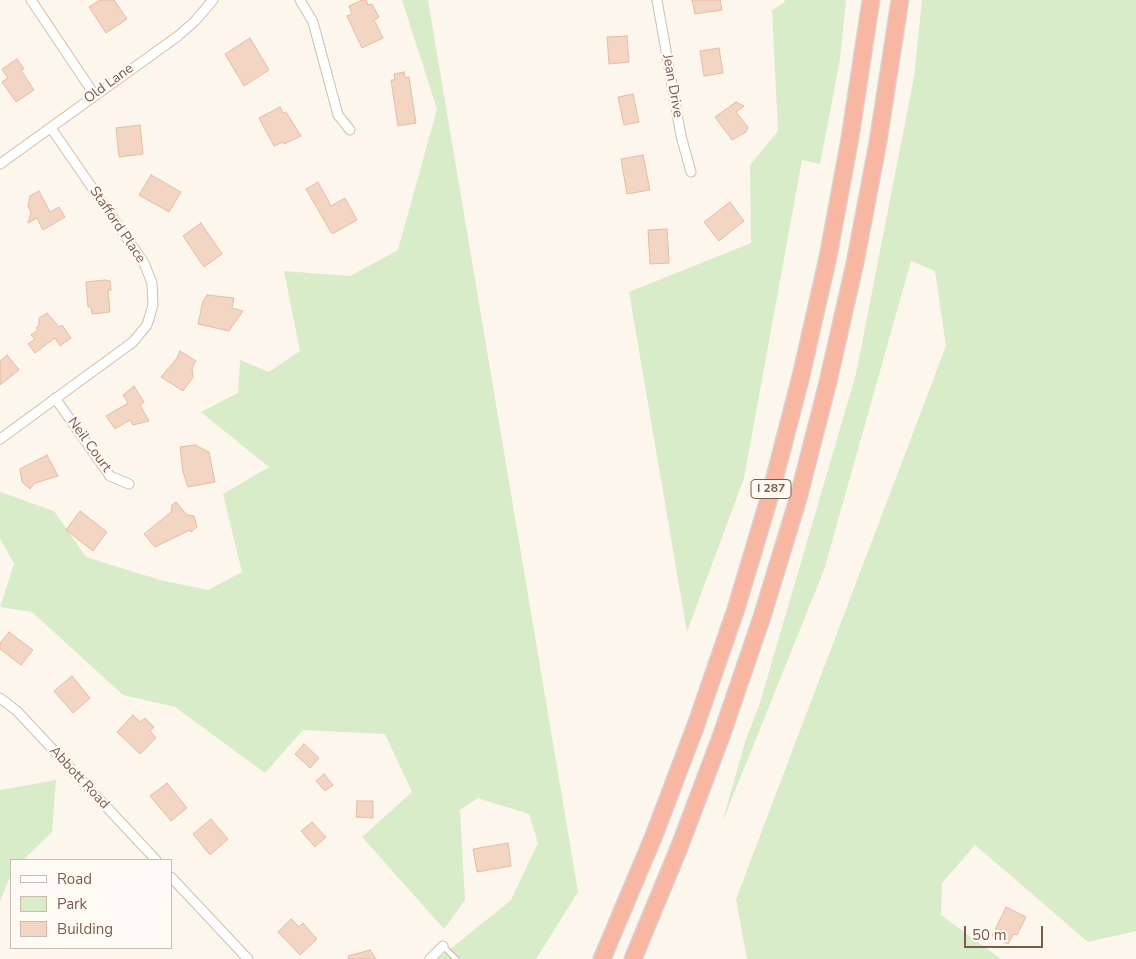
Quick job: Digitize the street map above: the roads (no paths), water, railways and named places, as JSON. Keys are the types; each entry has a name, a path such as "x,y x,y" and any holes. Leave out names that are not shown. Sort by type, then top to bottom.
{"highway":[{"name":"I 287","path":"602,959 653,838 693,733 736,609 771,492 801,376 828,257 850,138 871,0"},
{"name":"I 287","path":"633,959 679,848 722,734 762,617 798,499 830,374 858,246 881,125 900,0"}],"street":[{"path":"31,0 94,94"},
{"name":"Old Lane","path":"0,164 51,128 94,94 178,36 195,21 212,0"},
{"path":"300,0 313,22 338,115 350,130"},
{"name":"Jean Drive","path":"657,0 681,136 690,172"},
{"name":"Stafford Place","path":"0,438 138,337 150,319 154,298 152,283 144,263 51,128"},
{"name":"Neil Court","path":"55,398 110,476 129,484"},
{"name":"Abbott Road","path":"0,698 17,711 155,859"},
{"path":"172,877 248,959"},
{"path":"430,959 443,946"}],"lane":[{"path":"443,946 456,959"}]}
